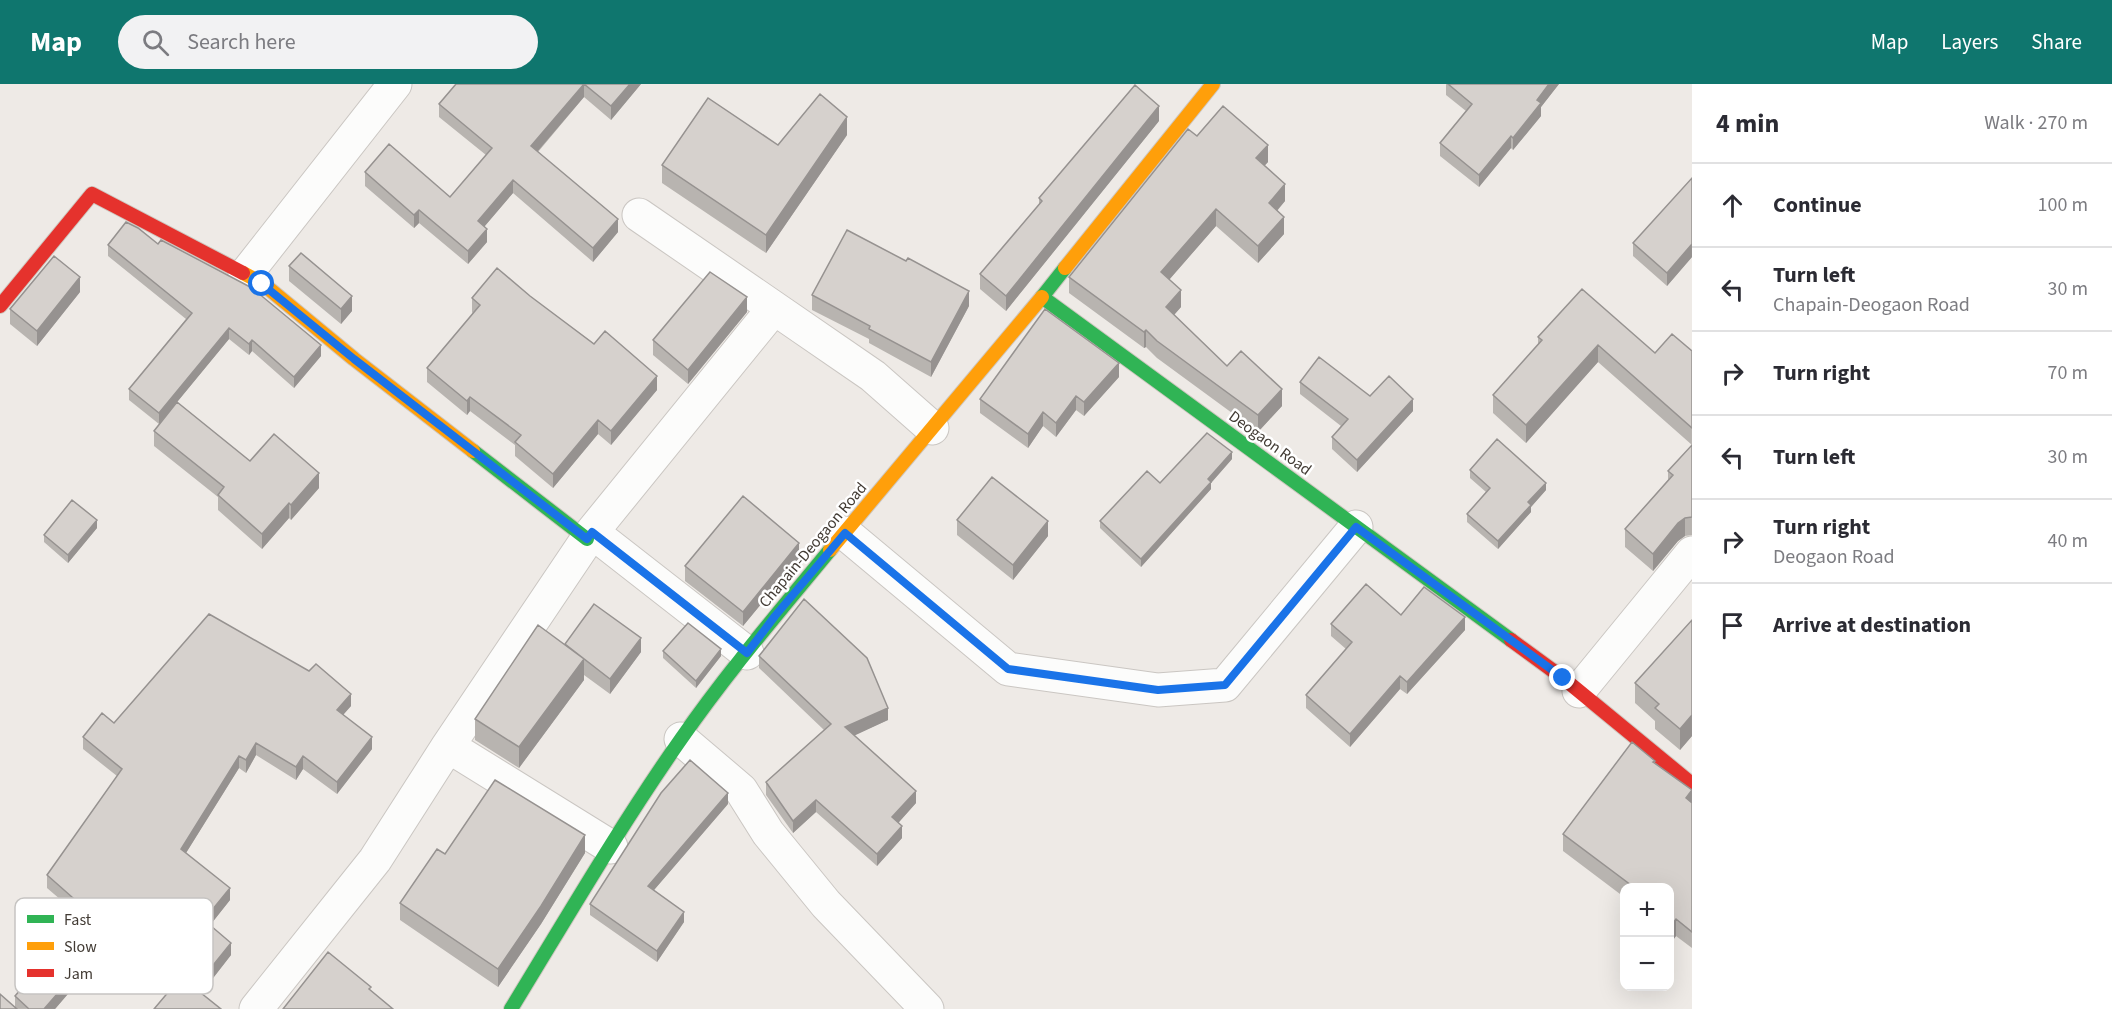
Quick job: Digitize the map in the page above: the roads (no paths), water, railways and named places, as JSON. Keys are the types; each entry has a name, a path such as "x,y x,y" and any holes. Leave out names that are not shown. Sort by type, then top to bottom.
{"street":[{"path":"245,275 395,84"},
{"path":"1042,297 1213,84"},
{"path":"0,306 92,194 262,284 354,359 747,653"},
{"path":"639,215 873,376 932,429"},
{"name":"Chapain-Deogaon Road","path":"511,1009 681,739 775,616 1042,297"},
{"name":"Deogaon Road","path":"1042,297 1579,691 1692,784"},
{"path":"256,1009 375,860 448,746 590,536 774,308"},
{"path":"845,533 1008,669 1158,690 1225,685 1356,527"},
{"path":"1579,691 1692,554"},
{"path":"681,739 741,790 768,833 826,904 927,1009"},
{"path":"448,746 611,847"}]}
